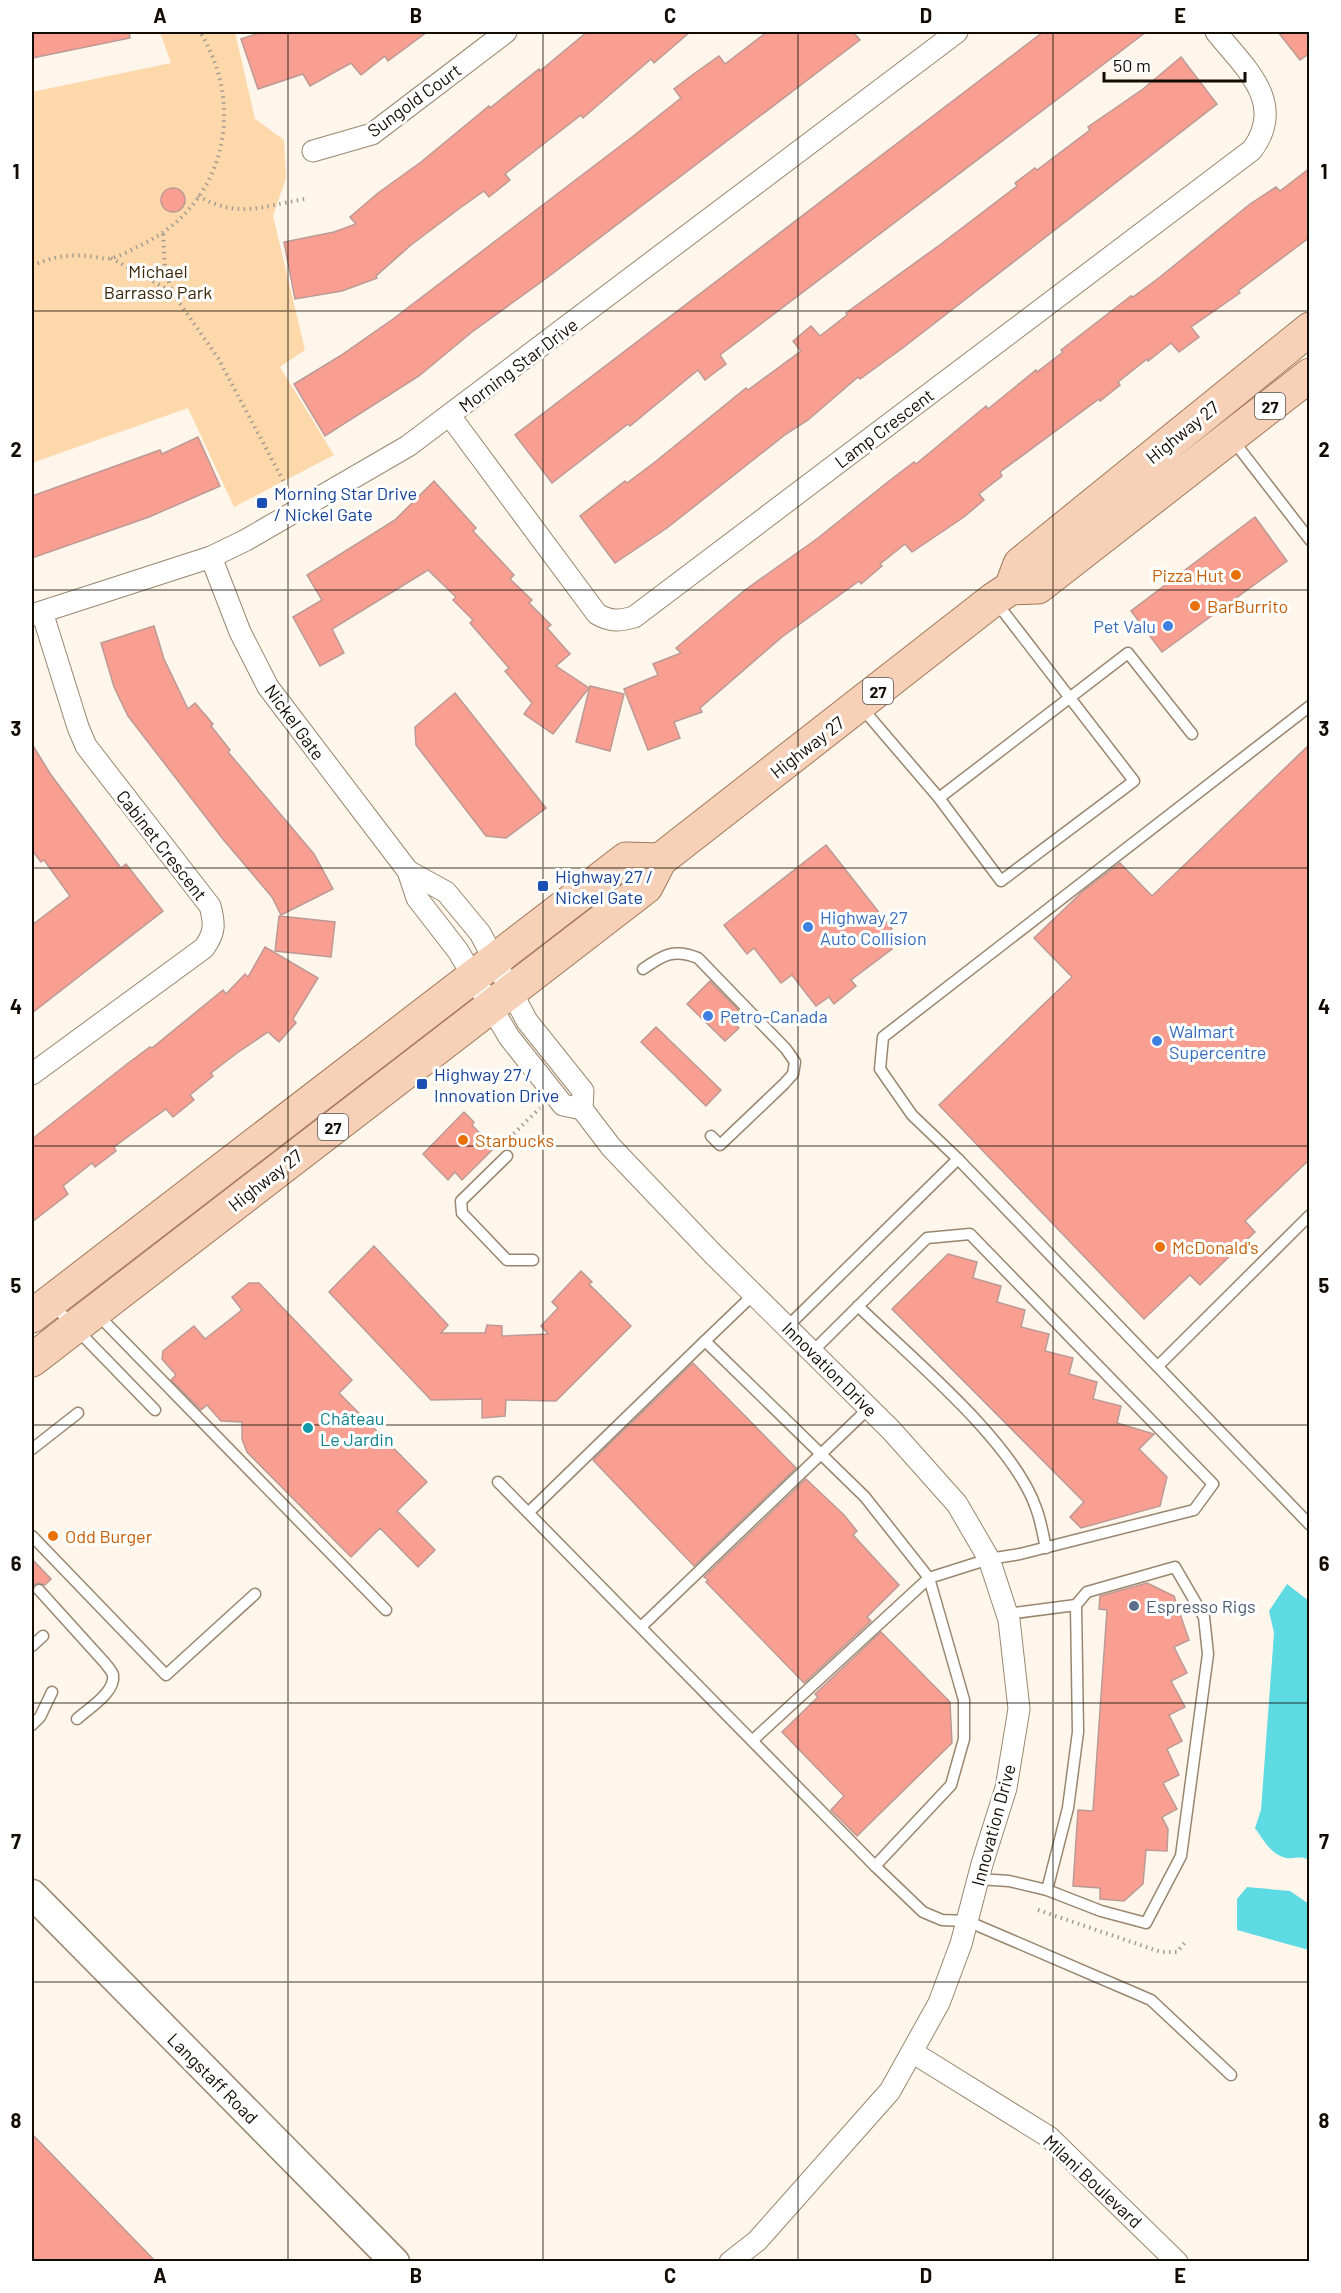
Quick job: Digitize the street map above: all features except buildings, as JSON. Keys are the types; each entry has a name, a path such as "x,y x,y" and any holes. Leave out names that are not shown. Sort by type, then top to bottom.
{"main road":[{"name":"Highway 27","path":"70,1305 501,999 646,887 660,861 1003,594 1020,564 1310,329"},
{"name":"Highway 27","path":"1003,594 1038,587 1310,375"},
{"name":"Highway 27","path":"32,1360 70,1305 484,968 626,859 660,861"},
{"name":"Langstaff Road","path":"32,1894 395,2262"}],"street":[{"name":"Sungold Court","path":"313,151 372,135 506,32"},
{"name":"Morning Star Drive","path":"37,614 211,557 368,471 450,416 957,32"},
{"name":"Lamp Crescent","path":"450,416 597,614 608,620 620,621 634,616 1252,150 1262,137 1266,106 1254,80 1216,32"},
{"name":"Nickel Gate","path":"211,557 240,632 268,687 408,870 417,898 458,951 484,968"},
{"name":"Cabinet Crescent","path":"32,1074 204,948 213,936 215,924 210,906 86,746 37,614"},
{"name":"Nickel Gate","path":"408,870 446,892 480,933 484,968"},
{"name":"Innovation Drive","path":"484,968 501,999 509,1037 563,1106 582,1109 611,1146 754,1294 869,1408 957,1503 989,1559 1007,1614 1019,1709 1006,1788 978,1879 962,1944 939,2003 890,2091 757,2241 729,2262"},
{"name":"Milani Boulevard","path":"912,2052 1049,2137 1177,2262"}],"lane":[{"path":"1230,436 1310,540"},
{"path":"860,705 939,798 1001,881 1134,781 1071,698 1003,594"},
{"path":"939,798 1128,653 1192,734"},
{"path":"1310,706 883,1037 880,1069 912,1115 958,1159 1310,1525"},
{"path":"643,969 663,955 684,952 698,958 786,1049 795,1062 793,1074 727,1138 720,1144 711,1136"},
{"path":"507,1156 468,1191 461,1201 462,1213 507,1260 533,1260"},
{"path":"787,1327 958,1159"},
{"path":"1158,1366 1310,1215"},
{"path":"753,1740 929,1578 989,1559 1046,1548 1194,1510 1213,1484 970,1234 927,1238 812,1352"},
{"path":"529,1512 754,1294"},
{"path":"70,1305 155,1410"},
{"path":"70,1305 386,1610"},
{"path":"858,1306 967,1412 1010,1461 1036,1506 1046,1548"},
{"path":"705,1341 865,1497 929,1578 964,1701 964,1739 951,1785 875,1866"},
{"path":"642,1626 869,1408"},
{"path":"32,1449 78,1413"},
{"path":"498,1482 642,1626 875,1866 923,1912 942,1920 967,1921 1151,2000 1231,2075"},
{"path":"32,1536 166,1675 255,1594"},
{"path":"978,1879 1009,1881 1047,1890 1101,1911 1146,1923 1182,1856 1208,1654 1204,1617 1175,1567 1087,1592 1076,1605 1078,1732 1068,1808 1047,1890"},
{"path":"39,1590 113,1674 112,1683 104,1695 77,1719"},
{"path":"1007,1614 1076,1605"},
{"path":"32,1646 43,1636"},
{"path":"32,1725 40,1717 52,1692"}],"path":[{"path":"111,258 163,234 198,196 214,169 222,146 225,110 215,56 200,32"},
{"path":"198,196 225,209 240,210 305,200"},
{"path":"163,234 165,270 172,292 218,358 285,484"},
{"path":"32,266 58,256 111,258 172,292"},
{"path":"507,1156 499,1148 545,1102"},
{"path":"1038,1910 1161,1952 1177,1952 1187,1940"}],"green space":[{"name":"Michael Barrasso Park","path":"160,32 235,32 255,119 284,140 286,178 273,216 305,350 280,367 334,455 234,507 188,408 32,463 32,92 171,63"}],"water":[{"path":"1287,1584 1309,1601 1309,1860 1300,1857 1286,1858 1276,1854 1255,1828 1261,1810 1274,1633 1269,1611"},
{"path":"1247,1887 1290,1891 1309,1904 1309,1950 1237,1930 1237,1899"}],"place":[{"name":"Morning Star Drive / Nickel Gate","path":"262,503"},
{"name":"Pizza Hut","path":"1236,575"},
{"name":"BarBurrito","path":"1195,606"},
{"name":"Pet Valu","path":"1168,626"},
{"name":"Highway 27 / Nickel Gate","path":"543,886"},
{"name":"Highway 27 Auto Collision","path":"808,927"},
{"name":"Petro-Canada","path":"708,1016"},
{"name":"Walmart Supercentre","path":"1157,1041"},
{"name":"Highway 27 / Innovation Drive","path":"422,1084"},
{"name":"Starbucks","path":"463,1140"},
{"name":"McDonald's","path":"1160,1247"},
{"name":"Château Le Jardin","path":"308,1428"},
{"name":"Odd Burger","path":"53,1536"},
{"name":"Espresso Rigs","path":"1134,1606"}]}
